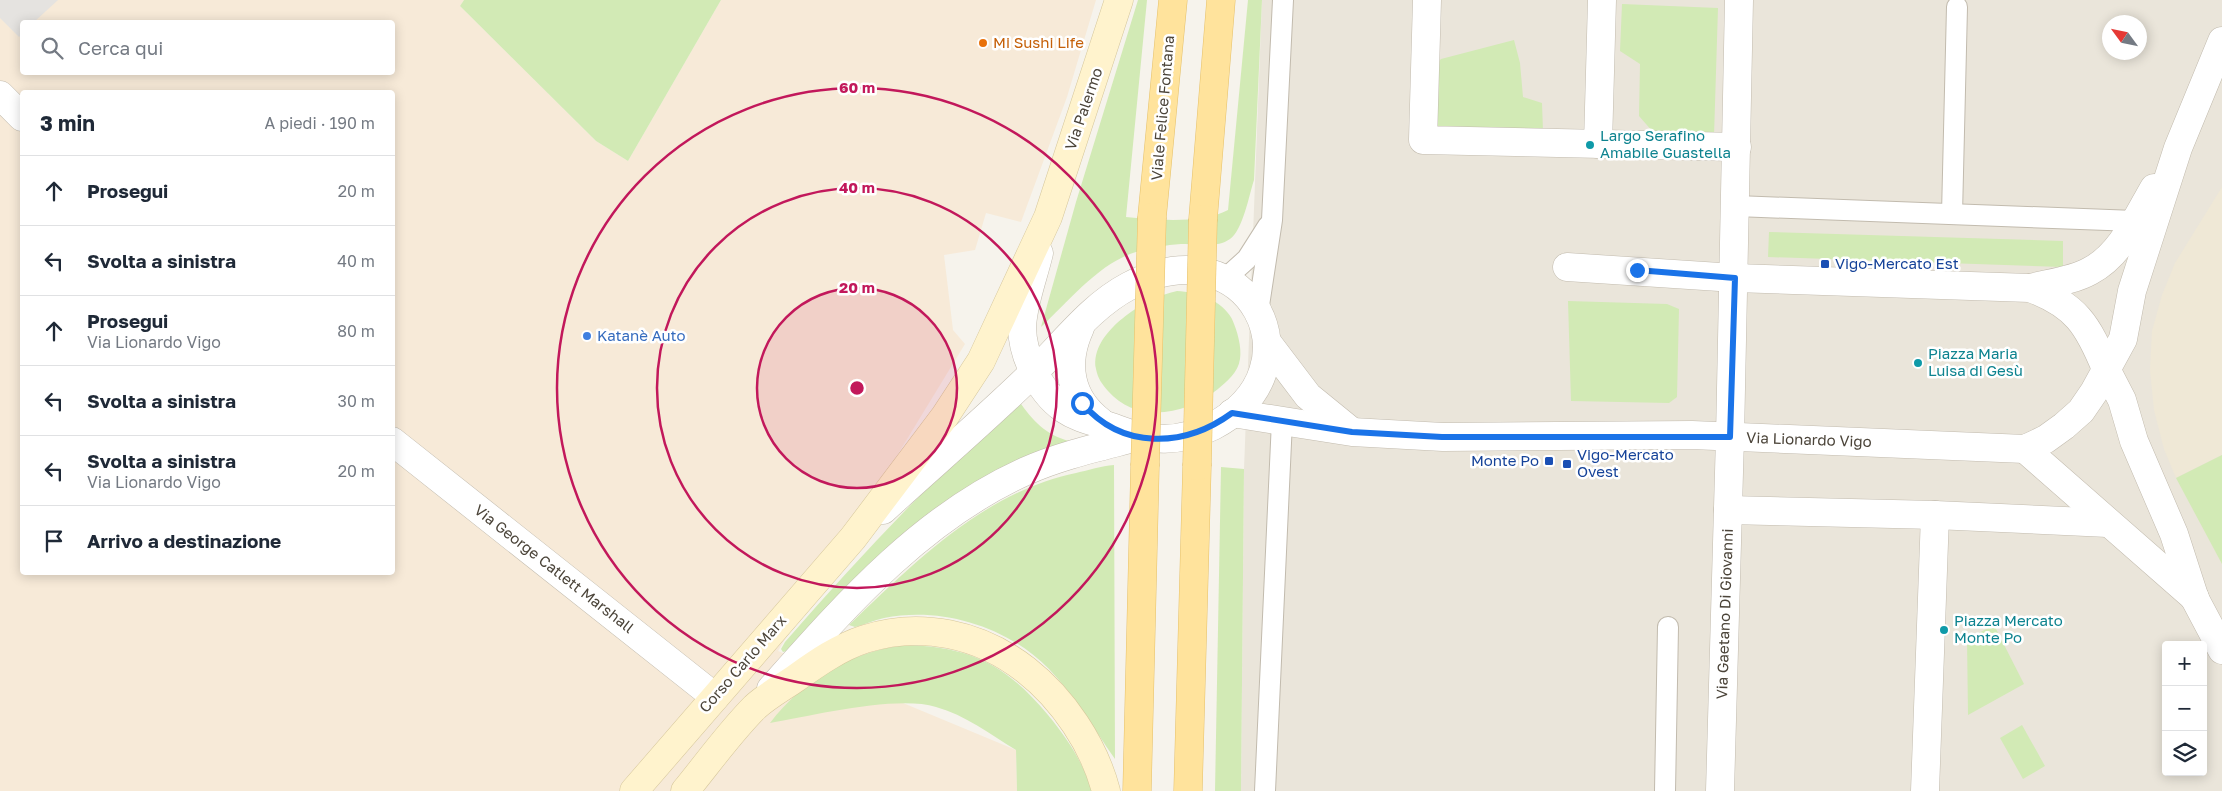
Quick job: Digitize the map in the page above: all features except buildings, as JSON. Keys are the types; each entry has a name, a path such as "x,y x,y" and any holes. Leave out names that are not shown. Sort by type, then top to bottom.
{"main road":[{"name":"Via Palermo","path":"853,538 945,416 981,361 1048,217 1119,0"},
{"name":"Viale Felice Fontana","path":"1137,791 1152,217 1173,0"},
{"path":"1188,791 1203,219 1221,0"},
{"name":"Corso Carlo Marx","path":"634,791 853,538"},
{"path":"685,791 756,706 826,657 865,639 903,632 959,635 985,644 1011,659 1038,679 1078,727 1103,779 1106,791"}],"street":[{"path":"1427,0 1423,140 1737,147"},
{"path":"1598,144 1602,0"},
{"name":"Via Gaetano Di Giovanni","path":"1720,791 1735,278 1739,0"},
{"path":"2195,599 2026,448 2046,439 2064,426 2080,410 2094,392 2122,339 2132,291 2178,148 2222,41"},
{"path":"0,95 20,115"},
{"path":"1567,267 1735,278 2030,288 2090,271 2109,257 2122,242 2178,148"},
{"path":"1048,217 1022,319 1026,355 1034,373 1046,392 1062,408 1082,419 1105,424 1138,437"},
{"path":"756,706 836,617 895,559 937,523 982,494 1025,472 1068,455 1138,437 1171,439 1188,436 1219,423 1243,404 1258,382 1266,356 1266,342 1258,312 1250,298 1226,278 1212,272 1195,271 1162,274 1130,285 1103,304 1034,373 853,538"},
{"path":"2030,288 2052,296 2071,310 2087,328 2122,400 2134,442 2174,534 2195,599 2222,650"},
{"path":"1091,315 1081,327 1074,342 1070,357 1070,373 1074,389 1082,403 1092,415 1105,424"},
{"path":"1266,342 1308,396 1352,432"},
{"name":"Via Lionardo Vigo","path":"1232,413 1352,432 1442,437 1730,437 2026,448"},
{"name":"Via George Catlett Marshall","path":"395,443 715,697"},
{"path":"1728,510 1935,515 2108,523"},
{"path":"1925,791 1935,515"}],"lane":[{"path":"1258,312 1272,220 1283,0"},
{"path":"1952,214 1957,7"},
{"path":"1736,206 2135,221"},
{"path":"1226,278 1247,259 1272,220"},
{"path":"1265,791 1282,421"},
{"path":"1665,791 1668,627"}],"shaded area":[{"path":"0,0 464,0 460,6 596,141 628,161 721,0 1096,0 1067,97 1021,222 986,213 975,250 944,255 953,330 965,344 778,651 1016,750 1017,791 0,791"},
{"path":"0,0 58,0 36,20 20,20 19,37 0,18"},
{"path":"1262,0 2222,0 2222,791 1241,791 1244,469"},
{"path":"2222,187 2222,455 2176,478 2164,449 2154,410 2150,370 2152,331 2162,295 2175,263"}],"green space":[{"path":"464,0 721,0 628,161 596,141 460,6"},
{"path":"1138,0 1147,0 1126,217 1178,220 1206,217 1228,210 1248,0 1262,0 1254,180 1248,203 1239,228 1225,242 1213,245 1181,244 1158,247 1122,257 1085,284 1041,327 1076,202"},
{"path":"1622,4 1718,8 1714,136 1653,132 1639,116 1640,64 1620,51"},
{"path":"1514,40 1520,63 1523,97 1542,103 1543,131 1440,129 1434,124 1436,64 1441,59"},
{"path":"1769,232 2063,241 2063,267 1768,257"},
{"path":"1177,291 1201,295 1215,302 1228,312 1239,339 1239,364 1232,376 1218,389 1192,405 1163,412 1133,409 1120,402 1102,384 1096,369 1096,355 1101,342 1123,318 1151,301"},
{"path":"1568,301 1667,304 1679,309 1677,397 1669,403 1571,401"},
{"path":"1019,401 1046,431 1069,441 940,506 918,522 787,651 783,652 781,649 785,642 869,548 957,458"},
{"path":"2222,455 2222,564 2176,478"},
{"path":"1114,465 1115,759 1076,701 1049,669 1033,654 994,631 973,623 928,615 906,615 880,619 855,627 849,625 926,554 981,513 1011,496 1043,482 1095,468"},
{"path":"1221,467 1244,469 1241,791 1215,791"},
{"path":"1994,625 2024,684 1968,715 1967,639"},
{"path":"906,645 950,650 969,655 1002,671 1033,698 1062,732 1079,760 1092,791 1017,791 1016,750 967,720 936,707 899,703 877,705 770,723 798,694 830,670 867,654 886,648"},
{"path":"2022,725 2045,766 2023,779 2000,738"}],"place":[{"name":"Mi Sushi Life","path":"983,43"},
{"name":"Largo Serafino Amabile Guastella","path":"1590,145"},
{"name":"Vigo-Mercato Est","path":"1825,264"},
{"name":"Katanè Auto","path":"587,336"},
{"name":"Piazza Maria Luisa di Gesù","path":"1918,363"},
{"name":"Monte Po","path":"1549,461"},
{"name":"Vigo-Mercato Ovest","path":"1567,464"},
{"name":"Piazza Mercato Monte Po","path":"1944,630"}],"route":[{"path":"1082,403 1092,415 1105,424 1138,437 1154,439 1171,439 1204,431 1232,413 1352,432 1442,437 1692,435 1730,437 1735,278 1637,270"}]}
